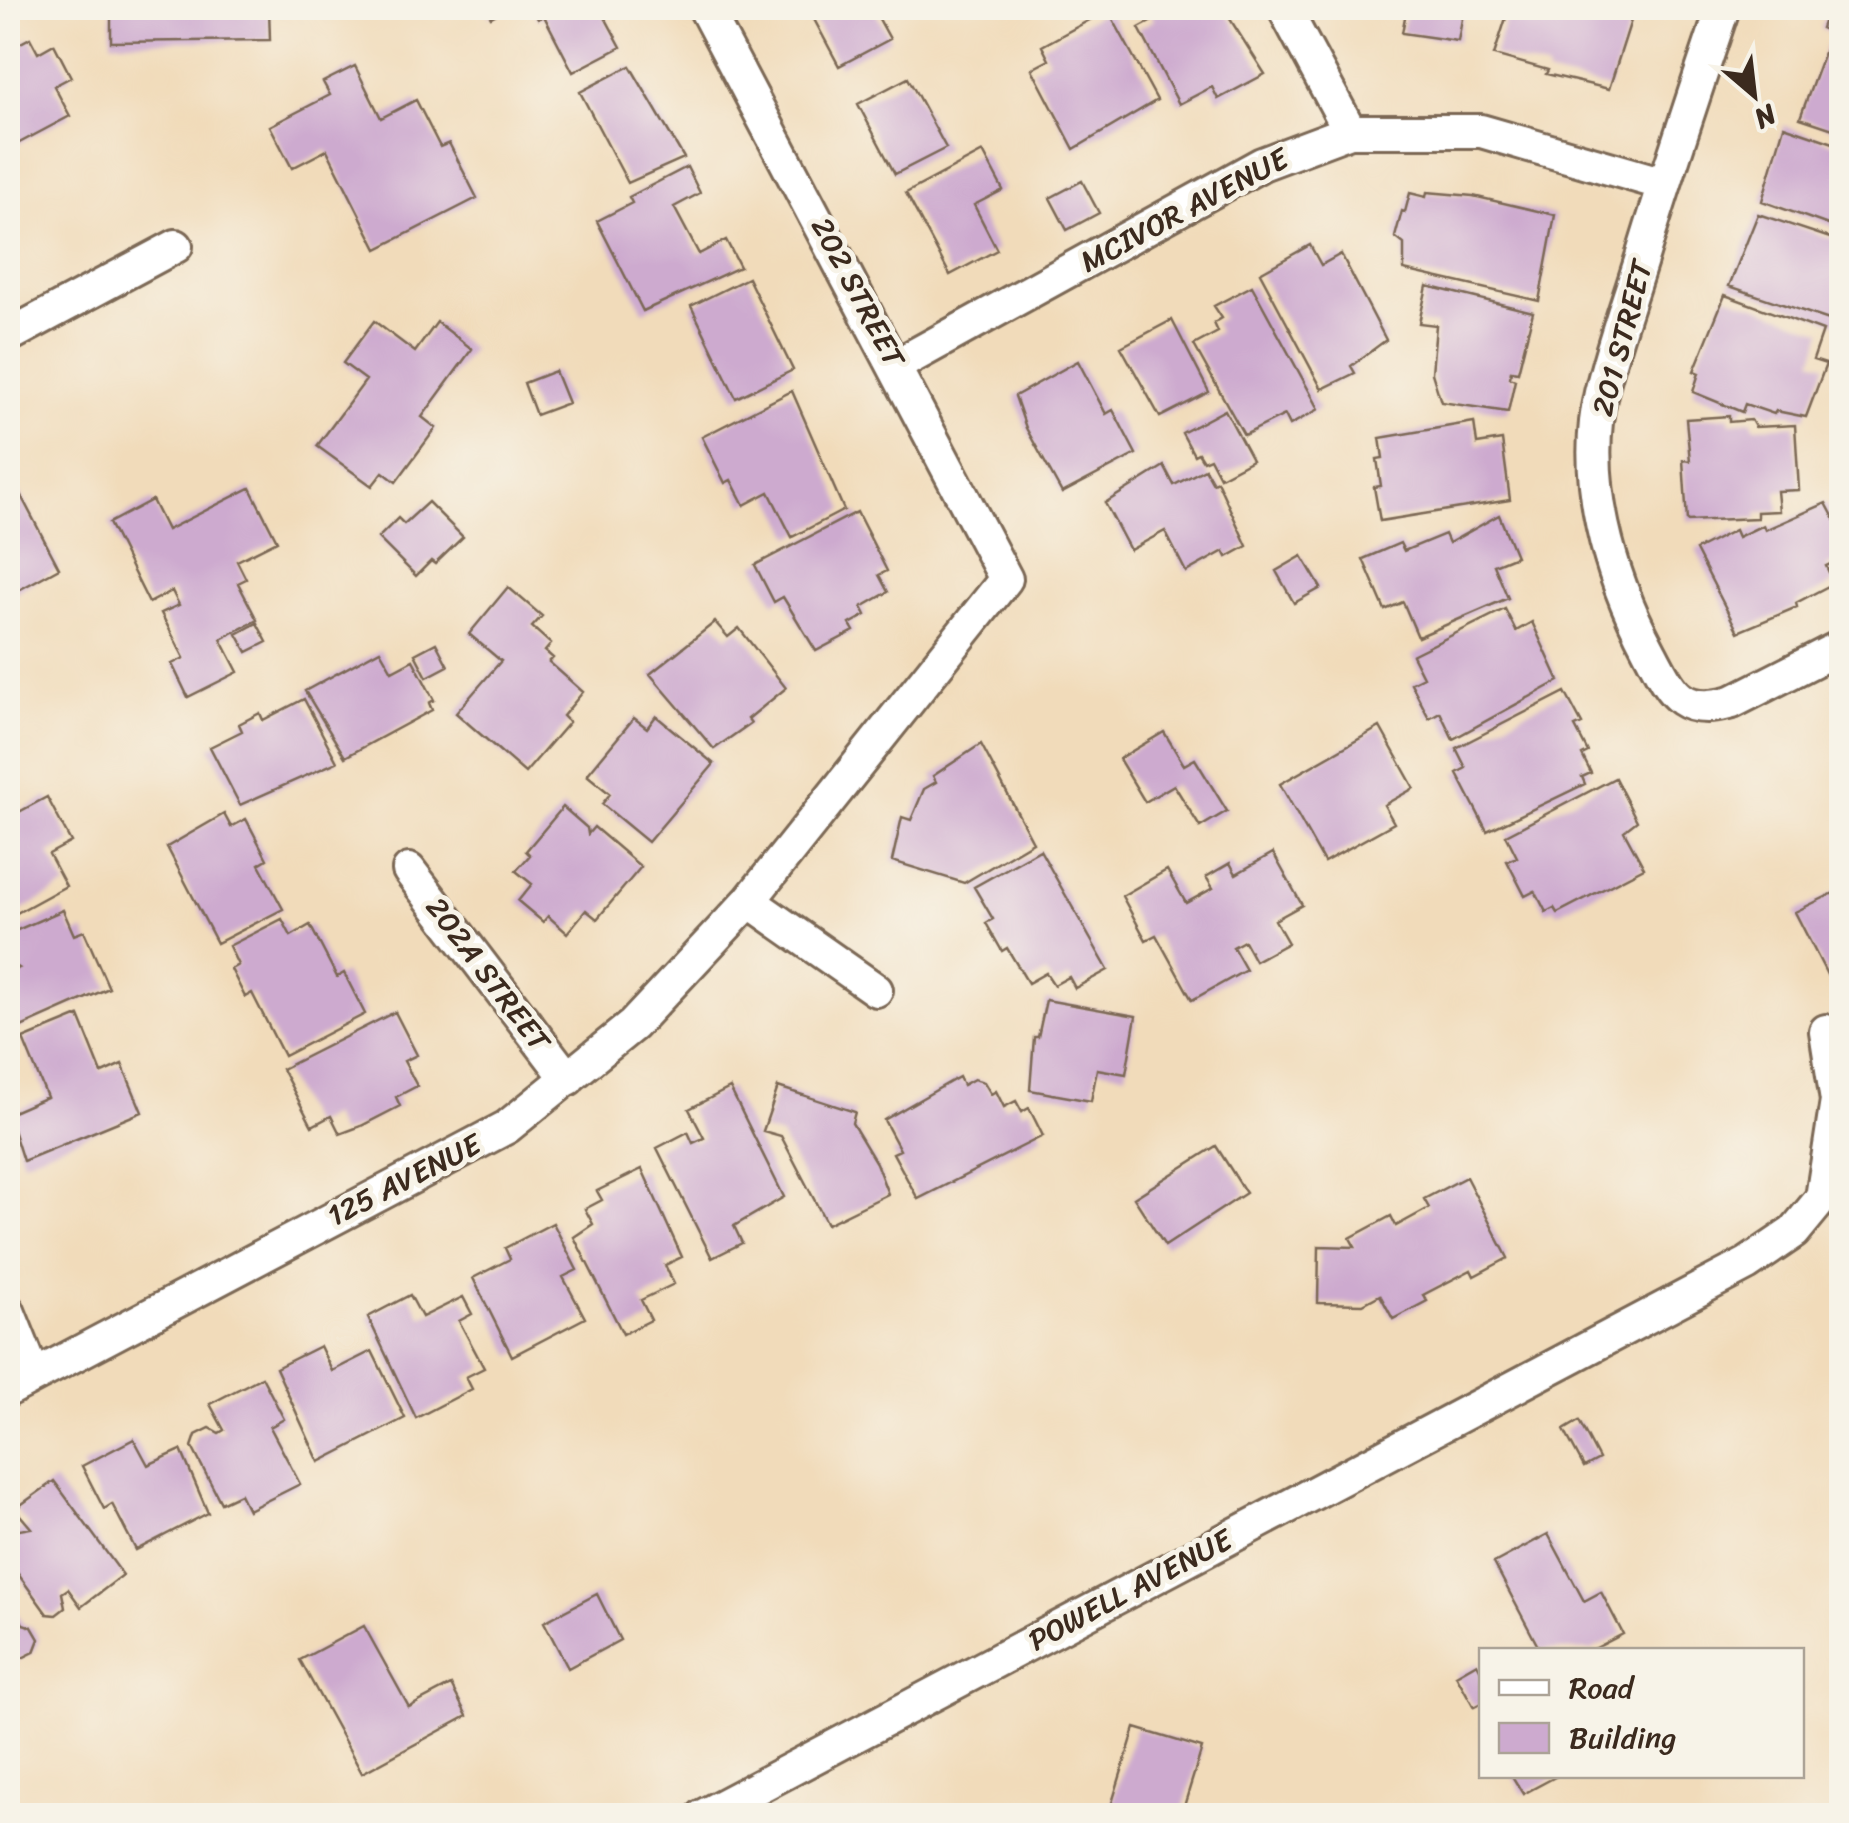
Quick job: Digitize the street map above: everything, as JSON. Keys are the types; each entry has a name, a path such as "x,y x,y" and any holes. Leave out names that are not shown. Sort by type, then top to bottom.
{"street":[{"name":"202 STREET","path":"706,8 897,364 1006,579"},
{"path":"1284,8 1350,131"},
{"name":"201 STREET","path":"1723,8 1664,184 1600,396 1598,482 1615,582 1667,685 1678,698 1700,708 1732,702 1842,646"},
{"name":"MCIVOR AVENUE","path":"897,364 1262,164 1350,131 1481,131 1664,184"},
{"path":"8,336 176,246"},
{"name":"125 AVENUE","path":"20,1381 507,1127 568,1078 633,1025 749,901 1006,579"},
{"name":"202A STREET","path":"408,870 568,1078"},
{"path":"749,901 876,990"},
{"name":"POWELL AVENUE","path":"703,1816 1747,1264 1794,1232 1822,1198 1837,1102 1826,1030"},
{"path":"8,1311 20,1381"}],"building":[{"path":"111,8 269,8 270,40 111,42"},
{"path":"485,8 507,8 491,17"},
{"path":"532,8 600,8 621,47 573,72 544,16 538,19"},
{"path":"808,8 873,8 890,39 839,66"},
{"path":"1148,8 1223,8 1265,74 1218,99 1212,87 1179,104 1139,28 1154,20"},
{"path":"1398,8 1464,8 1458,41 1402,33 1406,12"},
{"path":"1503,8 1635,8 1609,89 1546,74 1548,70 1494,55 1506,18 1501,17"},
{"path":"1828,8 1842,8 1842,37 1821,28"},
{"path":"1108,10 1157,100 1074,149 1032,69 1049,60 1042,46"},
{"path":"30,38 38,53 54,44 71,77 54,86 70,116 8,149 8,50"},
{"path":"1827,44 1842,49 1842,132 1800,118"},
{"path":"355,66 381,118 416,100 440,147 449,143 477,198 377,249 327,150 292,168 270,126 330,95 323,82"},
{"path":"630,66 684,158 628,183 580,92"},
{"path":"908,78 946,148 895,174 858,104"},
{"path":"1784,126 1842,146 1842,230 1762,201"},
{"path":"983,152 1003,190 974,205 997,250 950,275 906,193"},
{"path":"687,167 700,193 674,207 699,254 726,240 740,267 643,311 597,221 632,203 629,197"},
{"path":"1082,181 1099,213 1067,230 1050,198"},
{"path":"1427,192 1473,196 1555,215 1539,301 1404,270 1404,244 1395,237 1402,211 1405,212 1410,193 1426,197"},
{"path":"1758,214 1842,242 1838,323 1729,286"},
{"path":"1310,245 1321,265 1341,254 1386,340 1351,366 1355,373 1322,389 1260,273"},
{"path":"748,278 793,370 736,398 691,306"},
{"path":"1252,286 1319,409 1290,425 1285,415 1244,435 1194,345 1218,332 1214,323 1222,318 1214,306"},
{"path":"1427,286 1533,312 1518,372 1511,371 1510,378 1515,380 1508,412 1441,402 1432,373 1436,325 1419,323"},
{"path":"1725,295 1823,331 1813,360 1826,364 1806,417 1776,411 1774,414 1745,404 1742,412 1693,392 1699,373 1694,371"},
{"path":"1172,320 1209,392 1160,417 1121,347"},
{"path":"374,321 415,352 437,322 472,349 422,417 436,428 396,482 383,472 372,486 317,446 366,380 343,363"},
{"path":"1078,361 1106,414 1113,410 1136,454 1062,493 1026,428 1015,396"},
{"path":"555,371 568,403 536,415 524,383"},
{"path":"792,391 844,510 792,537 769,492 744,505 731,480 725,483 702,437"},
{"path":"1225,410 1252,460 1220,477 1210,458 1203,461 1198,453 1194,455 1182,433"},
{"path":"1729,416 1729,422 1751,420 1755,427 1795,425 1799,490 1777,491 1779,511 1757,512 1757,518 1687,521 1683,460 1690,461 1686,419"},
{"path":"1474,422 1477,444 1502,440 1510,500 1380,521 1374,487 1381,486 1377,459 1383,458 1380,438"},
{"path":"1164,466 1174,485 1205,469 1213,483 1217,481 1247,546 1227,557 1224,551 1186,572 1165,531 1130,550 1105,503"},
{"path":"8,471 59,568 8,596"},
{"path":"250,488 277,541 237,561 246,579 238,583 257,620 221,639 238,672 188,697 172,664 184,658 161,613 179,605 172,591 149,603 109,523 152,500 167,530"},
{"path":"428,502 463,537 416,576 378,538 398,518 404,524"},
{"path":"1826,503 1842,533 1841,559 1826,566 1834,583 1796,603 1797,607 1738,632 1696,550 1735,530 1738,537 1763,525 1765,530"},
{"path":"857,512 887,571 879,575 888,592 862,607 866,615 850,624 854,631 816,651 783,597 774,602 755,565"},
{"path":"1499,515 1516,556 1494,565 1508,598 1418,637 1403,602 1385,610 1363,559 1400,543 1404,551 1445,534 1449,543"},
{"path":"1302,556 1321,588 1294,603 1276,571"},
{"path":"508,587 542,616 532,627 551,644 545,651 553,658 549,662 583,692 563,716 569,722 525,773 456,713 501,661 469,634"},
{"path":"1505,609 1516,631 1532,622 1559,681 1453,739 1440,712 1429,718 1411,683 1423,677 1412,655"},
{"path":"715,622 728,637 739,628 786,688 748,719 751,723 714,749 650,674"},
{"path":"257,623 267,642 247,652 237,634"},
{"path":"436,643 448,666 427,677 415,654"},
{"path":"380,650 392,671 413,660 434,700 429,703 432,710 345,757 305,691"},
{"path":"1565,692 1582,724 1575,727 1588,752 1582,755 1591,773 1582,777 1585,784 1487,831 1457,773 1466,768 1456,748"},
{"path":"304,699 337,762 240,805 210,747 242,731 239,724 260,713 263,720"},
{"path":"656,716 714,764 648,842 602,804 610,794 587,775 634,718 647,728"},
{"path":"1380,727 1414,788 1384,805 1394,823 1324,862 1280,784"},
{"path":"1164,732 1184,765 1195,759 1227,811 1200,827 1174,785 1145,802 1119,759"},
{"path":"981,744 1033,842 964,883 892,861 902,817 911,820 924,789 936,782 933,776"},
{"path":"1615,778 1637,821 1624,831 1644,868 1557,913 1554,908 1546,912 1535,891 1525,896 1507,861 1517,857 1506,835"},
{"path":"47,797 71,842 49,854 66,886 13,915 8,904 8,818"},
{"path":"563,807 587,828 588,834 594,827 641,867 597,919 586,910 567,933 548,916 543,922 518,901 532,884 516,871 530,855 526,851"},
{"path":"224,814 231,827 246,819 267,859 259,864 283,909 217,943 167,847"},
{"path":"1040,850 1108,970 1075,988 1069,977 1054,985 1046,973 1028,983 986,923 993,919 974,887"},
{"path":"1273,853 1302,905 1275,920 1288,943 1255,961 1244,941 1233,947 1246,970 1192,1000 1156,935 1146,940 1122,896 1167,870 1186,903 1213,888 1206,877 1230,863 1236,874"},
{"path":"1842,889 1842,1004 1795,912"},
{"path":"63,910 74,935 84,931 109,988 12,1031 8,1020 8,973 19,968 8,961 8,934"},
{"path":"282,919 291,936 310,925 337,977 344,973 365,1014 284,1056 252,993 245,997 231,969 238,965 229,946"},
{"path":"1046,1000 1136,1016 1126,1074 1097,1069 1091,1101 1030,1090 1034,1037 1038,1037"},
{"path":"395,1012 417,1055 404,1061 417,1086 396,1097 400,1106 340,1134 331,1116 312,1126 282,1069"},
{"path":"79,1016 102,1073 122,1064 142,1112 23,1161 8,1114 47,1097 23,1039"},
{"path":"959,1077 963,1085 974,1079 984,1082 991,1094 996,1091 1004,1107 1016,1101 1022,1112 1029,1108 1043,1136 918,1199 893,1153 900,1150 884,1120"},
{"path":"778,1087 855,1112 852,1123 876,1163 888,1194 827,1224 781,1136 763,1131"},
{"path":"730,1088 784,1197 734,1226 742,1243 712,1258 657,1148 688,1132 693,1143 704,1138 689,1109"},
{"path":"1216,1146 1246,1193 1165,1246 1134,1198"},
{"path":"642,1169 682,1257 665,1265 674,1284 641,1300 651,1320 623,1334 574,1237 593,1224 585,1209 602,1200 597,1191"},
{"path":"1466,1177 1508,1258 1474,1276 1471,1270 1423,1295 1427,1301 1393,1319 1380,1295 1363,1304 1318,1303 1319,1246 1355,1247 1350,1238 1391,1216 1396,1226 1429,1208 1424,1199"},
{"path":"553,1223 577,1270 563,1277 585,1318 512,1356 473,1278 510,1259 505,1248"},
{"path":"410,1295 422,1317 463,1297 472,1314 459,1321 484,1368 466,1377 472,1389 416,1418 368,1317"},
{"path":"320,1346 332,1371 372,1351 405,1418 319,1462 276,1368"},
{"path":"262,1377 284,1419 270,1427 300,1484 248,1510 240,1494 221,1503 192,1447 196,1435 210,1428 219,1433 224,1430 210,1404"},
{"path":"1579,1421 1599,1459 1584,1467 1564,1430"},
{"path":"134,1439 148,1465 181,1450 208,1513 136,1550 112,1504 104,1509 82,1466"},
{"path":"54,1481 123,1575 81,1607 68,1589 62,1593 65,1608 56,1615 47,1614 8,1560 8,1532 31,1528 15,1509"},
{"path":"1548,1534 1584,1601 1601,1592 1623,1634 1596,1648 1539,1648 1494,1563"},
{"path":"597,1594 620,1640 568,1668 544,1622"},
{"path":"11,1601 23,1624 32,1627 39,1639 34,1652 8,1665"},
{"path":"364,1626 409,1707 451,1685 467,1716 362,1773 300,1660"},
{"path":"1477,1663 1479,1704 1474,1707 1456,1675"},
{"path":"1135,1728 1202,1748 1181,1816 1108,1816"},
{"path":"1513,1778 1553,1778 1523,1794"}]}
